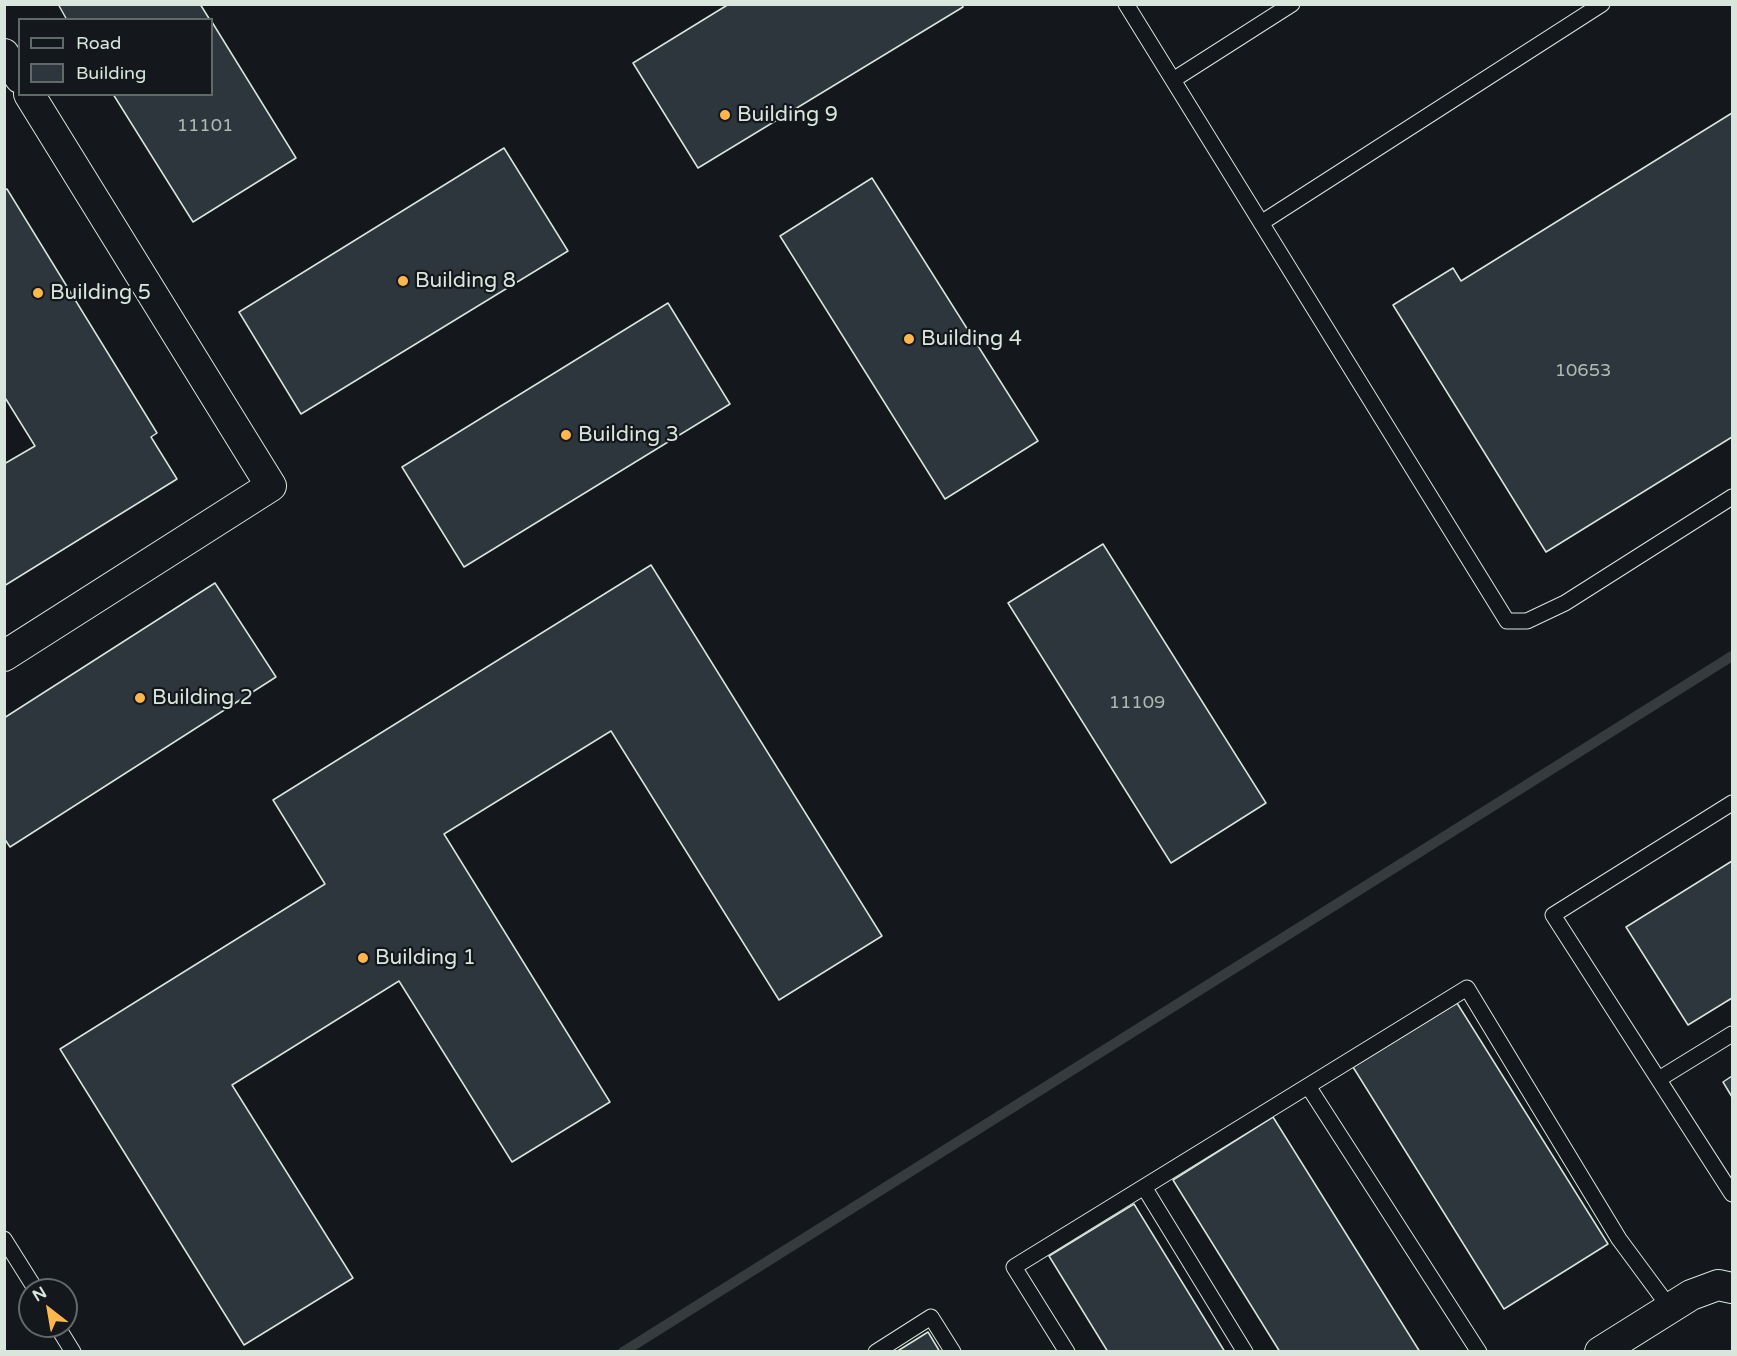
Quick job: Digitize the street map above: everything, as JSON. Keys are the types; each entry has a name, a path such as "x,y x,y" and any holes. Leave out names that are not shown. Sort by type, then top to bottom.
{"street":[{"path":"4,54 18,75"},
{"path":"4,656 271,486 30,96"},
{"path":"1600,1352 1690,1295 1718,1285 1732,1288"}],"lane":[{"path":"1126,4 1507,621 1527,621 1565,603 1732,497"},
{"path":"1173,80 1292,4"},
{"path":"1261,223 1602,4"},
{"path":"1732,803 1553,915 1732,1194"},
{"path":"1066,1352 1014,1267 1467,988 1619,1239 1670,1308"},
{"path":"1659,1079 1732,1034"},
{"path":"1308,1086 1479,1352"},
{"path":"1144,1187 1245,1352"},
{"path":"4,1239 28,1278"},
{"path":"876,1352 931,1317 953,1352"},
{"path":"64,1338 73,1352"}],"building":[{"path":"58,4 200,4 209,18 66,18"},
{"name":"Building 9","path":"729,4 962,4 963,7 698,168 633,63"},
{"path":"213,24 296,158 193,222 114,96 213,96"},
{"path":"1732,113 1732,437 1546,552 1393,305 1453,268 1461,281"},
{"name":"Building 8","path":"504,148 568,251 301,414 239,312"},
{"name":"Building 4","path":"872,178 1038,441 945,499 780,236"},
{"name":"Building 5","path":"7,189 157,433 151,437 177,479 4,586 4,464 35,446 4,396 4,190"},
{"name":"Building 3","path":"668,303 730,404 464,567 402,467"},
{"path":"1103,544 1266,803 1171,863 1008,603"},
{"name":"Building 1","path":"651,565 882,936 779,1000 611,731 444,834 610,1102 512,1162 399,981 232,1085 353,1278 244,1345 60,1049 325,884 273,800"},
{"name":"Building 2","path":"215,583 276,677 10,847 4,838 4,718"},
{"path":"1732,861 1732,998 1688,1025 1626,927"},
{"path":"1457,1003 1608,1244 1504,1309 1353,1067"},
{"path":"1732,1076 1732,1097 1723,1082"},
{"path":"1273,1117 1420,1352 1280,1352 1173,1180"},
{"path":"1134,1204 1225,1352 1108,1352 1049,1256"},
{"path":"928,1332 940,1352 896,1352"}],"waterway":[{"path":"623,1352 1732,656"}],"place":[{"name":"Building 9","path":"725,115"},
{"name":"Building 8","path":"403,281"},
{"name":"Building 5","path":"38,293"},
{"name":"Building 4","path":"909,339"},
{"name":"Building 3","path":"566,435"},
{"name":"Building 2","path":"140,698"},
{"name":"Building 1","path":"363,958"}]}
